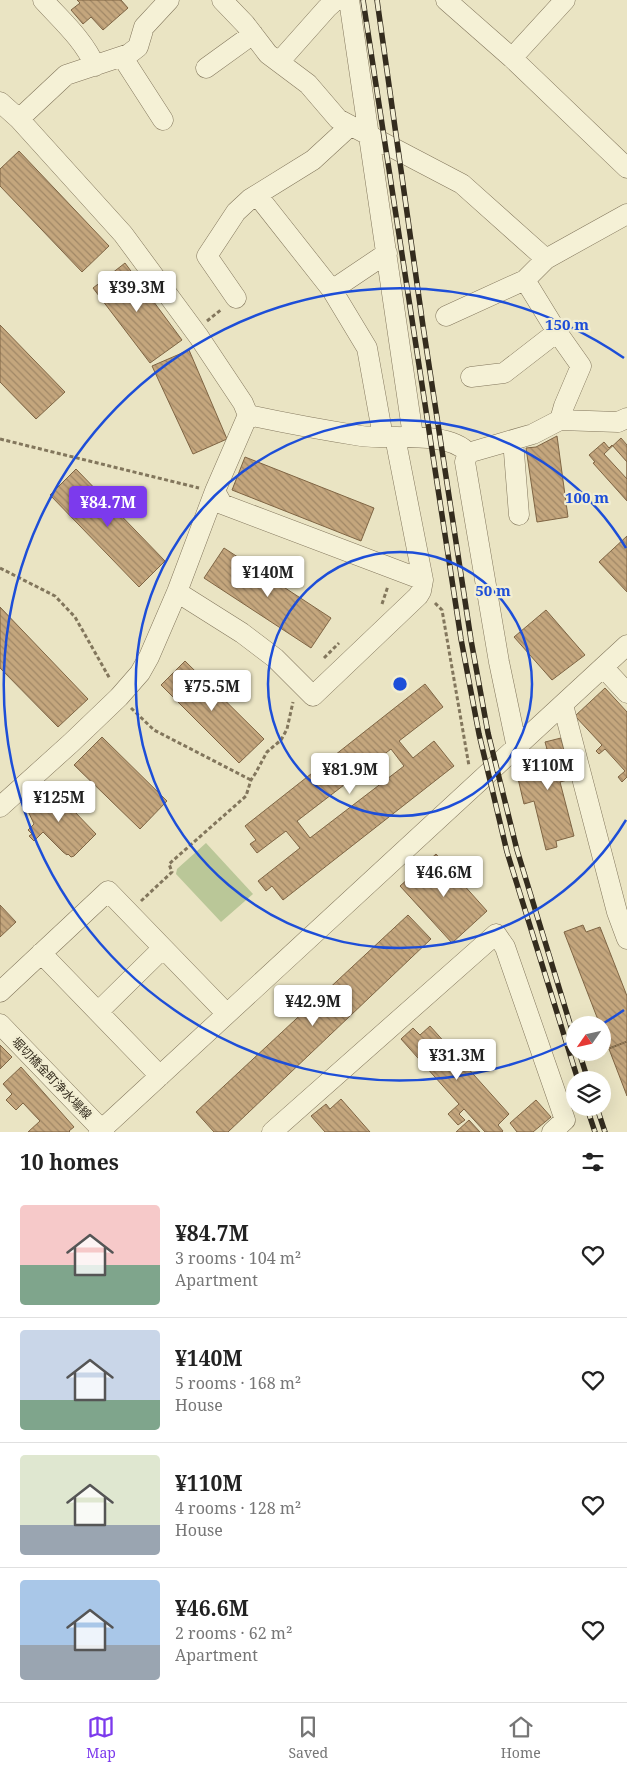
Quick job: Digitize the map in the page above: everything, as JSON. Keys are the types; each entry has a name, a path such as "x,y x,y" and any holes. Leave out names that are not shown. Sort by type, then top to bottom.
{"street":[{"path":"43,0 81,42 95,66"},
{"path":"19,119 66,74 122,58 138,47 144,27 169,0"},
{"path":"222,0 253,34 268,54 308,84 338,119 462,184 546,259"},
{"path":"279,62 336,0"},
{"path":"177,592 242,633 275,658 313,696 418,596 422,585 397,437 386,253 359,130 349,0"},
{"path":"512,58 565,0"},
{"path":"449,1 512,58 627,168"},
{"path":"206,68 253,34"},
{"path":"122,58 163,120"},
{"path":"0,102 19,119 123,234 194,331 243,403 248,416 215,492 177,592 149,657 140,672 119,697 78,737 0,807"},
{"path":"236,298 207,256 236,212 257,195 359,130"},
{"path":"257,195 332,290 368,348 397,437"},
{"path":"446,316 525,280 546,259 627,214"},
{"path":"332,290 386,253"},
{"path":"525,280 557,332 581,366 560,420"},
{"path":"471,377 504,373 557,332"},
{"path":"248,416 364,436 397,437 453,443 464,448 468,453"},
{"path":"468,453 533,434 560,420 624,424"},
{"path":"513,440 519,515"},
{"path":"468,453 465,462 499,662 516,748"},
{"path":"215,492 222,504 422,585"},
{"path":"102,1131 627,645"},
{"path":"603,667 627,693"},
{"path":"563,705 616,912 627,939"},
{"path":"0,992 108,891 227,1014"},
{"path":"272,1132 496,934 505,947 564,1120 552,1132"},
{"path":"98,1012 163,948"},
{"path":"41,953 160,1076"},
{"name":"堀切橋金町浄水場線","path":"0,1024 102,1131"}],"path":[{"path":"194,331 236,298"},
{"path":"0,439 215,492"},
{"path":"422,585 442,610 473,787"}],"green space":[{"path":"206,843 253,894 221,922 176,874 177,869"}],"building":[{"path":"77,0 121,0 128,8 103,30 91,17 83,24 71,10 80,3"},
{"path":"19,151 109,246 82,272 0,186 0,169"},
{"path":"125,263 182,340 150,363 93,288"},
{"path":"0,325 65,392 36,419 0,382"},
{"path":"189,350 227,439 193,454 152,366"},
{"path":"557,436 568,517 537,522 526,448 536,447"},
{"path":"621,438 627,445 627,479 604,454"},
{"path":"604,442 609,448 612,445 627,462 627,501 593,463 595,462 589,455"},
{"path":"245,457 374,508 361,541 232,490"},
{"path":"76,469 165,561 139,587 50,495"},
{"path":"627,536 627,592 599,562"},
{"path":"224,548 331,618 311,648 204,578"},
{"path":"0,607 88,699 58,727 0,668"},
{"path":"546,610 585,655 552,680 514,637"},
{"path":"185,661 264,739 239,763 161,685"},
{"path":"425,684 443,707 399,741 413,758 434,741 454,766 283,900 272,886 266,891 258,881 300,848 286,831 257,853 250,844 256,840 245,826","holes":["391,749 404,766 310,838 297,821"]},
{"path":"605,688 627,712 627,777 622,782 618,777 625,771 605,749 599,754 596,751 602,745 575,716"},
{"path":"102,737 167,801 140,829 74,765"},
{"path":"561,738 571,779 560,782 574,836 556,841 557,847 546,850 534,801 524,804 516,770 520,766 532,763 531,756 536,752 547,749 545,742"},
{"path":"50,786 96,834 71,857 63,852 43,832 34,841 29,836 32,834 28,830 34,824 27,809"},
{"path":"436,854 487,911 452,943 400,886"},
{"path":"0,905 16,922 0,937"},
{"path":"408,915 431,939 228,1132 214,1132 196,1112"},
{"path":"583,925 586,932 600,927 627,996 627,1041 611,1047 611,1016 597,1016 564,932"},
{"path":"430,1026 509,1114 498,1125 502,1132 485,1132 464,1109 459,1114 465,1120 458,1125 448,1114 459,1104 401,1039 413,1028 420,1035"},
{"path":"627,1042 627,1096 611,1054 611,1048"},
{"path":"0,1045 12,1057 0,1069"},
{"path":"21,1067 74,1127 70,1132 28,1132 40,1121 23,1103 16,1110 6,1100 12,1094 3,1084"},
{"path":"341,1099 370,1132 325,1132 311,1116 326,1104 330,1109"},
{"path":"536,1100 551,1117 533,1132 517,1132 510,1123"},
{"path":"469,1120 480,1132 456,1132"}],"railway":[{"path":"363,0 461,639 479,734 507,852 575,1071"},
{"path":"377,0 423,326 471,640 488,733 517,850 568,1016"},
{"path":"582,1061 585,1071"},
{"path":"590,1116 595,1132"},
{"path":"600,1116 605,1132"}]}
